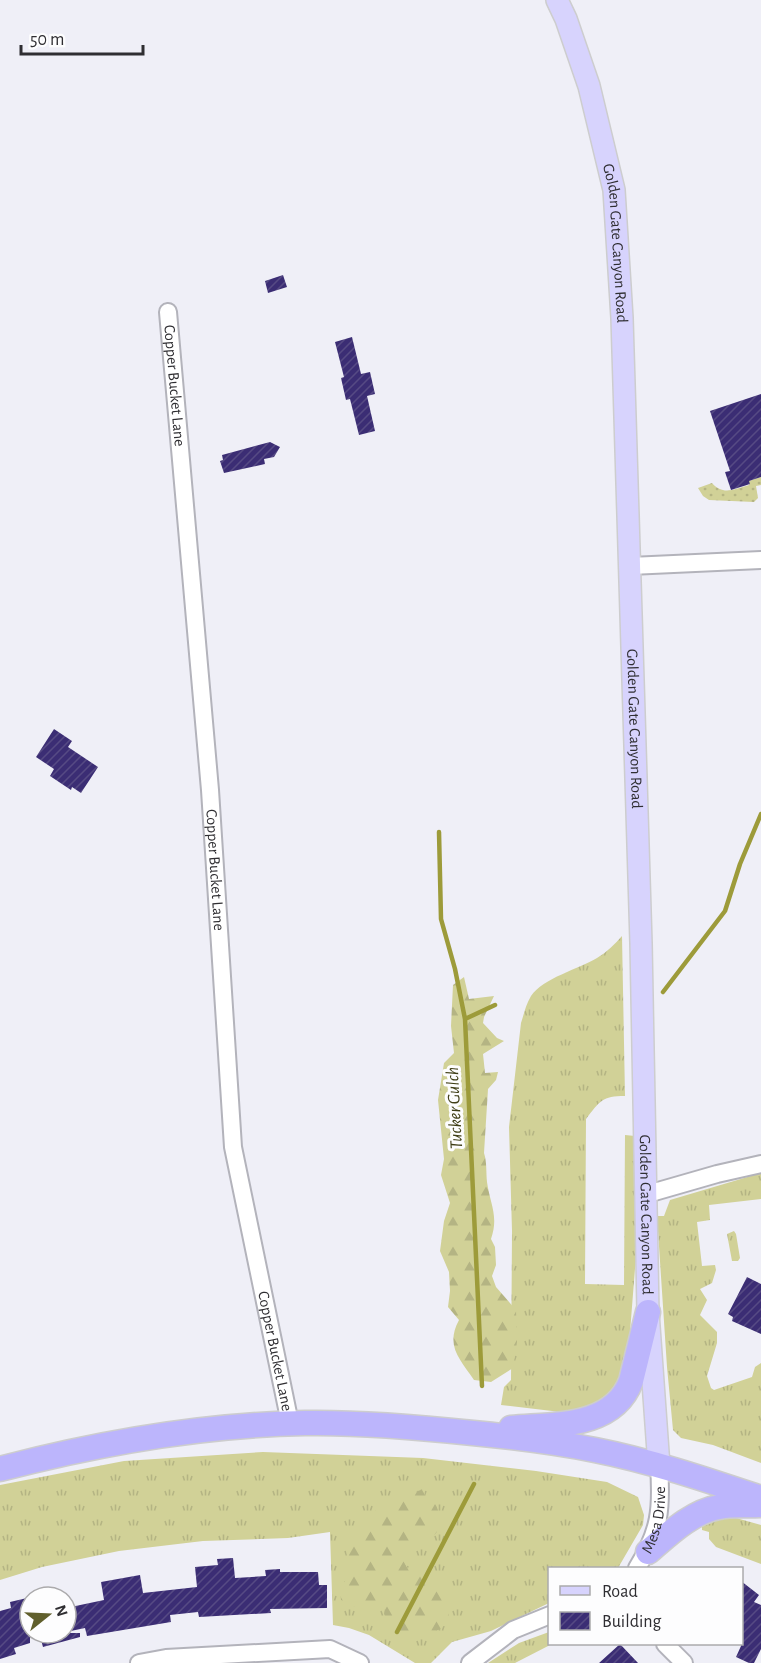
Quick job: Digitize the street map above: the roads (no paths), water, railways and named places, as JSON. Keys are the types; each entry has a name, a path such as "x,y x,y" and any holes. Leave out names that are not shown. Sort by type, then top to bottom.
{"highway":[{"path":"464,1432 576,1422 607,1411 629,1389 648,1312"},
{"path":"0,1470 55,1455 152,1437 228,1428 364,1423 464,1432 595,1450 659,1466 761,1498"},
{"path":"642,1560 678,1527 710,1509 723,1506 761,1505"}],"main road":[{"name":"Golden Gate Canyon Road","path":"557,0 566,19 589,86 614,190 622,318 630,566 641,943 648,1312 659,1466"}],"street":[{"name":"Copper Bucket Lane","path":"168,312 209,778 233,1147 290,1424"},
{"path":"630,566 761,560"},
{"path":"644,1195 761,1164"},
{"name":"Mesa Drive","path":"642,1560 657,1530 662,1503 659,1466"},
{"path":"470,1663 513,1630 548,1615"},
{"path":"666,1645 684,1663"},
{"path":"139,1663 166,1659 330,1649 360,1663"}],"waterway":[{"path":"663,992 725,911 740,864 761,814"},
{"name":"Tucker Gulch","path":"439,832 441,919 455,969 465,1019 482,1386"},
{"path":"465,1019 495,1005"},
{"name":"Tucker Gulch","path":"397,1632 474,1484"}]}
